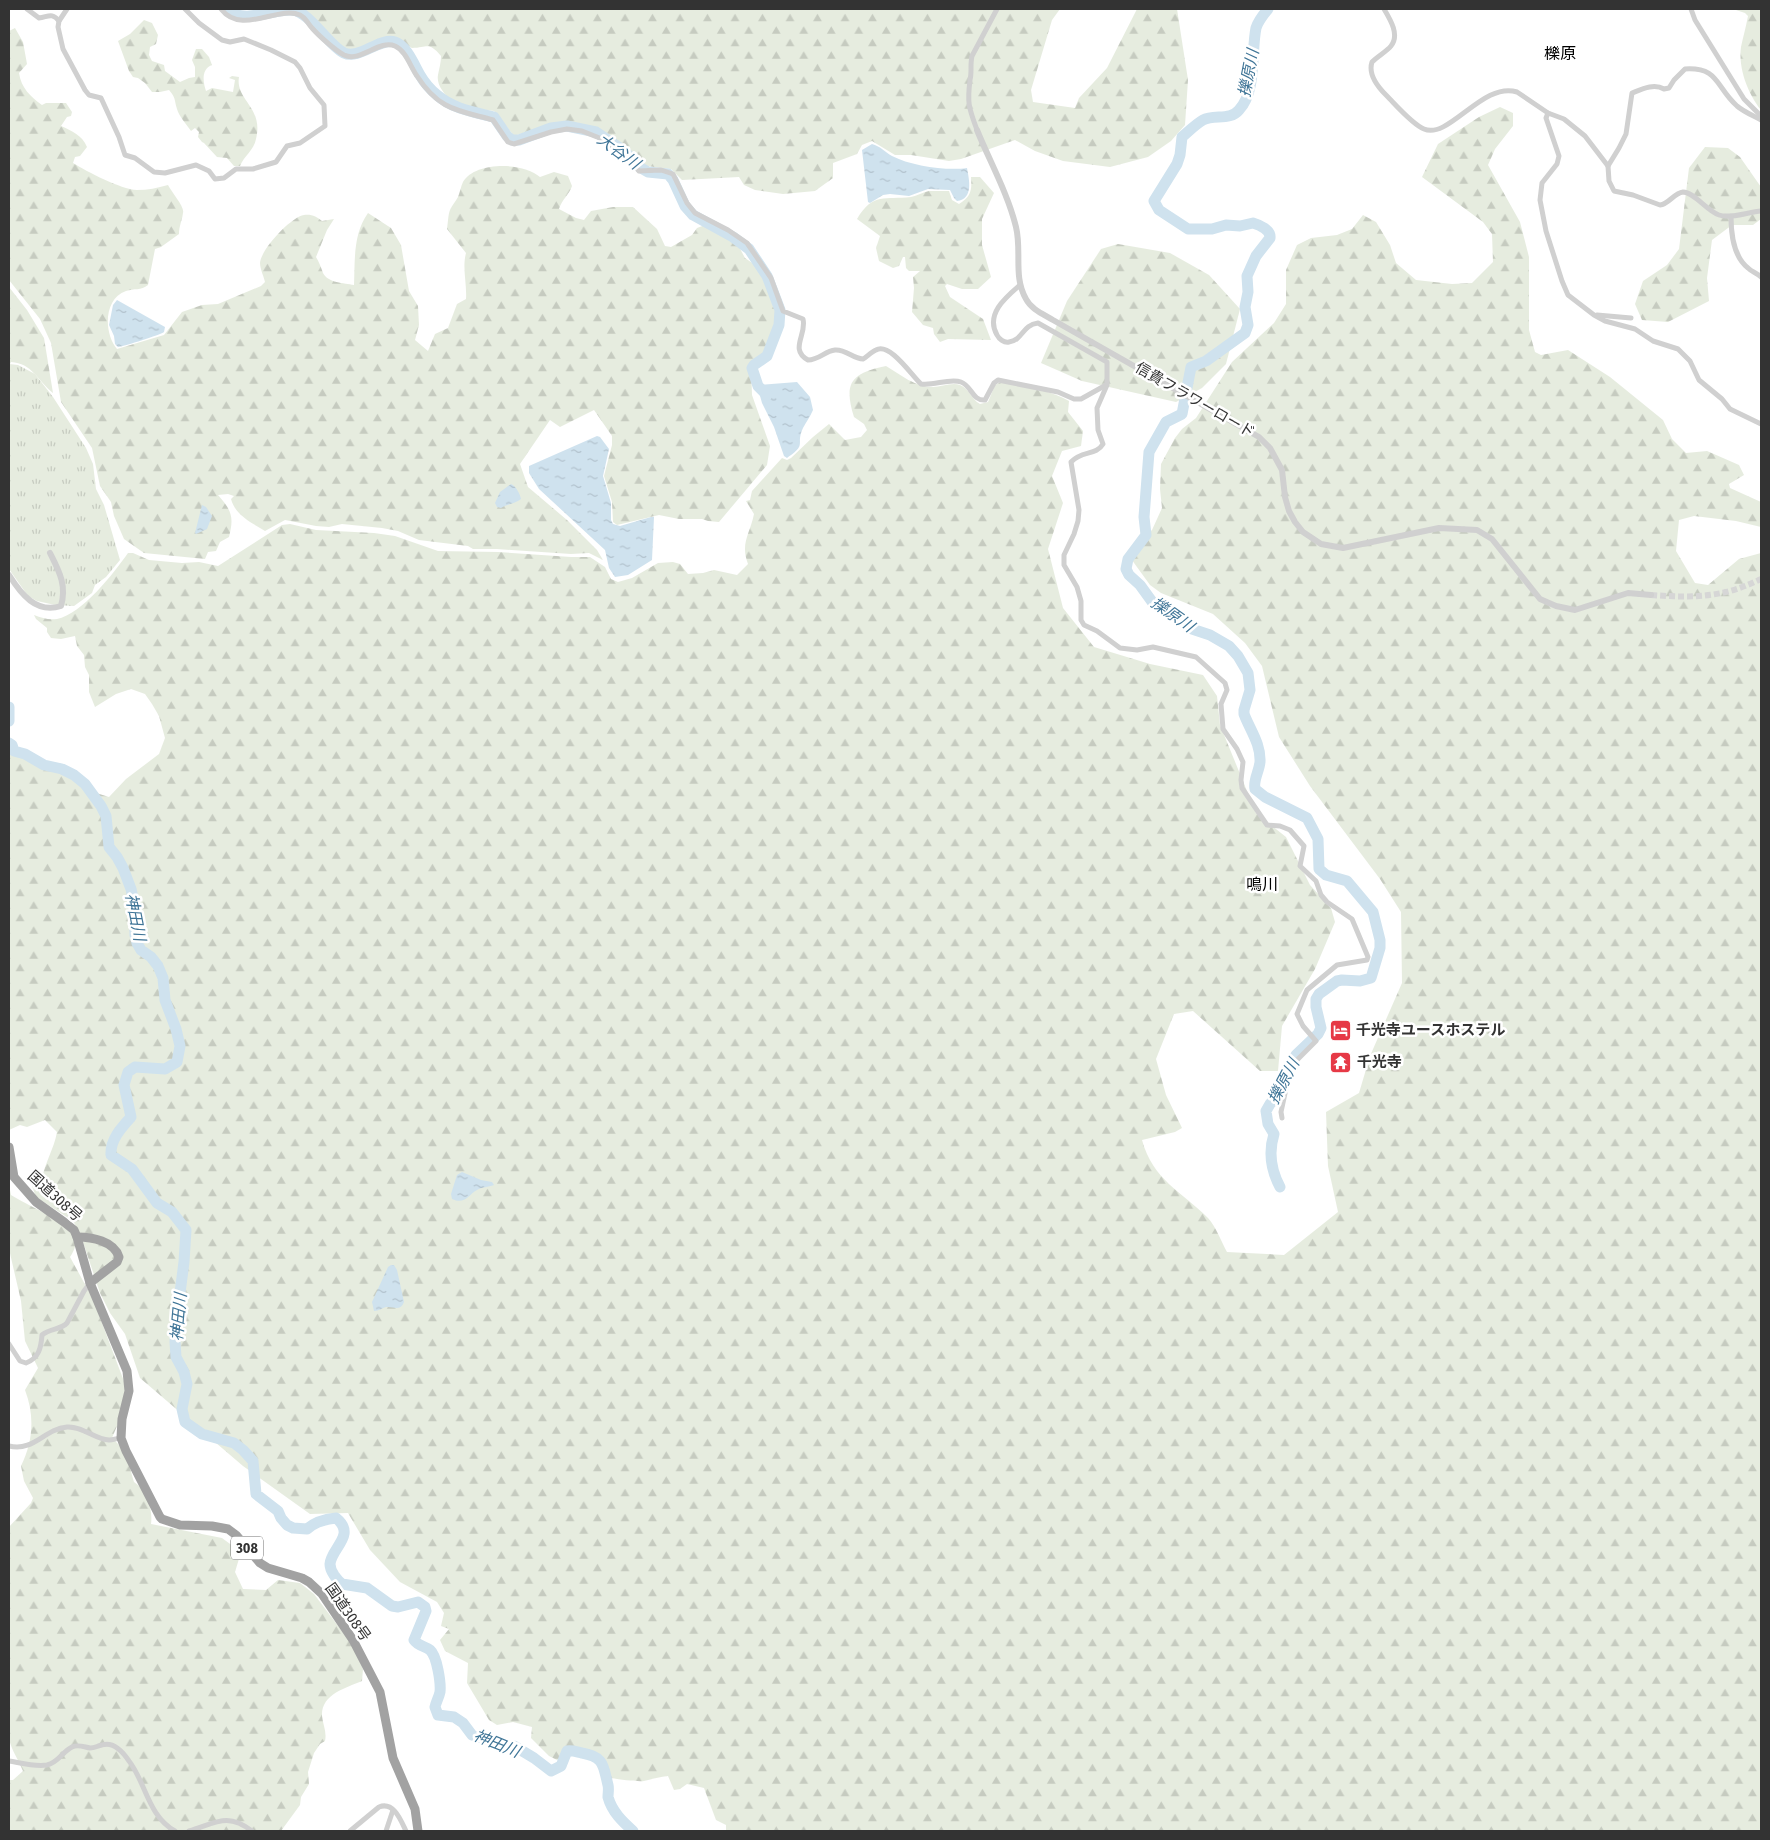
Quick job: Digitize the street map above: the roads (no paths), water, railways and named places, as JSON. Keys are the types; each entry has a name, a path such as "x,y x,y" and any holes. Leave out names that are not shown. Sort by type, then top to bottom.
{"highway":[{"name":"国道308号","path":"9,1147 14,1177 36,1202 74,1230 77,1236 90,1283 127,1371 129,1391 122,1418 121,1438 162,1519 180,1524 228,1529 236,1535 260,1564 302,1578 322,1594 353,1640 380,1692 394,1758 415,1809 418,1831"},
{"name":"国道308号","path":"77,1236 100,1239 118,1253 117,1262 90,1283"}],"street":[{"path":"27,9 38,18 51,15 56,16 60,21"},
{"path":"67,9 58,27 63,49 85,90 89,95 100,98 119,137 124,155 142,162 149,170 165,172 196,165 209,171 215,179 224,178 236,169 253,169 276,162 287,146 300,143 326,126 324,105 310,88 295,62 244,39 230,42 222,40 199,23 185,9"},
{"path":"221,9 228,16 253,21 294,13 301,15 312,28 344,55 352,57 389,44 396,46 408,60 416,76 435,98 462,113 493,120 508,142 514,144 538,135 567,129 582,131 602,139 624,154 639,171 643,172 649,169 668,171 673,174 687,203 695,213 728,230 747,243 762,262 771,278 783,311 803,319 804,326 798,347 801,355 808,360 817,359 828,352 839,350 856,358 863,359 876,350 882,349 895,356 921,384 962,382 981,401 985,400 998,380 1058,392 1074,399 1081,399 1107,385"},
{"path":"997,9 972,56 968,103 977,130 1012,213 1016,229 1020,285 1002,302 994,316 994,329 999,338 1004,342 1010,342 1020,337 1024,328 1038,323 1107,362 1107,385 1097,408 1098,430 1103,444 1100,448 1079,454 1071,462 1079,510 1074,534 1064,555 1064,565 1078,587 1081,601 1081,620 1084,625 1097,631 1120,648 1137,650 1153,647 1196,657 1225,683 1227,690 1221,704 1223,729 1237,749 1243,762 1241,780 1244,791 1267,825 1280,826 1290,830 1304,846 1300,866 1316,881 1321,895 1327,902 1352,919 1368,957 1368,960 1337,964 1305,992 1298,1014 1303,1026 1316,1041 1290,1070 1280,1112 1282,1118"},
{"path":"1384,9 1395,34 1394,41 1390,47 1372,62 1371,74 1399,108 1424,129 1437,130 1470,110 1485,97 1506,90 1517,92 1548,113 1564,119 1576,128 1608,166 1611,187 1618,193 1633,195 1660,206 1683,192 1690,194 1704,207 1718,215 1731,216 1761,211"},
{"path":"1691,9 1695,20 1744,100 1761,116"},
{"path":"1608,166 1620,148 1626,134 1632,93 1650,87 1669,88 1684,69 1699,68 1708,71 1737,106 1761,120"},
{"path":"1548,113 1546,118 1559,156 1558,164 1542,183 1540,200 1546,231 1567,292 1605,321 1638,331 1653,341 1678,349 1690,361 1699,380 1722,399 1730,409 1761,424"},
{"path":"1731,216 1731,228 1736,254 1749,270 1761,276"},
{"name":"信貴フラワーロード","path":"1020,285 1026,301 1037,311 1259,437 1270,448 1282,470 1285,497 1292,516 1302,532 1321,544 1343,548 1439,528 1477,530 1492,539 1540,599 1556,606 1575,610 1628,592 1651,595"},
{"path":"1594,314 1631,318"},
{"path":"9,575 30,602 42,607 52,608 61,606 64,592 63,580 50,553"},
{"path":"9,1344 20,1361 26,1363 33,1360 40,1351 42,1335 54,1328 64,1327 68,1323 90,1283"},
{"path":"9,1446 24,1447 56,1430 67,1427 76,1428 109,1440 121,1438"},
{"path":"9,1762 44,1766 54,1763 72,1747 95,1748 103,1744 113,1746 123,1753 137,1772 148,1801 156,1813 170,1829 175,1831"},
{"path":"350,1831 384,1805 394,1810 406,1831"},
{"path":"386,1831 394,1810"},
{"path":"189,1831 230,1819 243,1824 252,1831"}],"water":[{"path":"872,144 892,156 909,163 939,168 967,168 969,188 966,197 957,201 950,190 928,189 909,196 883,195 870,203 868,202 862,150"},
{"path":"117,300 165,327 164,332 118,347 115,344 109,325 113,305"},
{"path":"797,382 810,397 813,410 803,428 799,447 787,458 784,456 774,427 762,403 757,385"},
{"path":"597,436 600,437 609,449 603,476 611,503 611,520 613,524 620,526 654,517 652,560 628,575 615,577 609,568 605,550 539,489 529,473 529,466"},
{"path":"511,484 518,490 521,499 501,508 497,507 495,503 500,492"},
{"path":"202,505 206,507 212,516 207,529 196,534 195,533"},
{"path":"462,1172 481,1180 492,1182 494,1185 479,1189 466,1199 456,1201 452,1199 451,1194 457,1175"},
{"path":"394,1265 397,1270 404,1302 399,1308 386,1307 374,1311 372,1302 388,1267"}],"waterway":[{"name":"大谷川","path":"226,9 242,16 284,10 298,12 312,22 344,53 356,54 389,41 395,42 407,52 424,80 437,95 457,107 494,117 512,140 519,140 551,128 567,126 596,132 623,150 641,168 648,172 668,174 673,180 685,206 693,215 733,237 749,249 767,276 780,310 779,325 767,356 752,368 758,386 767,395"},
{"name":"擽原川","path":"1268,9 1259,20 1256,28 1251,82 1245,102 1235,113 1227,116 1207,118 1182,137 1177,164 1154,201 1159,210 1188,229 1212,229 1226,225 1240,226 1253,223 1267,230 1270,238 1256,256 1247,276 1248,292 1245,307 1248,325 1245,333 1206,361 1191,367 1182,414 1166,422 1149,452 1144,517 1146,535 1128,559 1126,569 1153,603 1162,610 1182,620 1192,629 1210,635 1229,646 1238,656 1248,673 1250,690 1244,714 1257,743 1260,755 1255,789 1265,797 1307,818 1318,839 1319,869 1326,875 1347,881 1373,912 1380,940 1380,948 1371,978 1360,981 1337,981 1319,994 1316,999 1316,1007 1321,1028 1318,1034 1296,1055 1288,1067 1280,1093 1266,1111 1268,1124 1274,1134 1271,1155 1274,1174 1280,1187"},
{"name":"神田川","path":"9,707 9,721"},
{"name":"神田川","path":"9,743 14,751 25,754 44,765 62,769 74,775 85,784 101,806 106,816 109,847 123,868 131,889 137,943 141,950 151,957 158,966 163,978 165,1000 180,1046 177,1062 165,1069 135,1067 128,1072 124,1085 131,1117 114,1139 111,1155 132,1169 157,1203 172,1212 186,1230 175,1342 176,1357 184,1372 187,1384 182,1409 185,1422 202,1434 234,1443 243,1450 253,1461 256,1494 278,1511 287,1525 293,1528 307,1529 321,1521 336,1518 342,1524 344,1536 331,1558 330,1565 334,1575 342,1584 367,1588 392,1606 398,1607 418,1602 425,1607 426,1611 414,1640 417,1644 430,1650 437,1664 440,1694 435,1707 438,1715 454,1717 463,1723 472,1735 501,1746 514,1746 551,1771 561,1766 567,1751 595,1757 602,1763 604,1768 608,1786 608,1797 612,1807 633,1831"}],"tunnel":[{"path":"1651,595 1708,595 1733,590 1761,579"}],"place":[{"name":"千光寺ユースホステル","path":"1340,1030"},
{"name":"千光寺","path":"1341,1062"}],"district":[{"name":"櫟原","path":"1560,53"},
{"name":"鳴川","path":"1262,884"}]}
